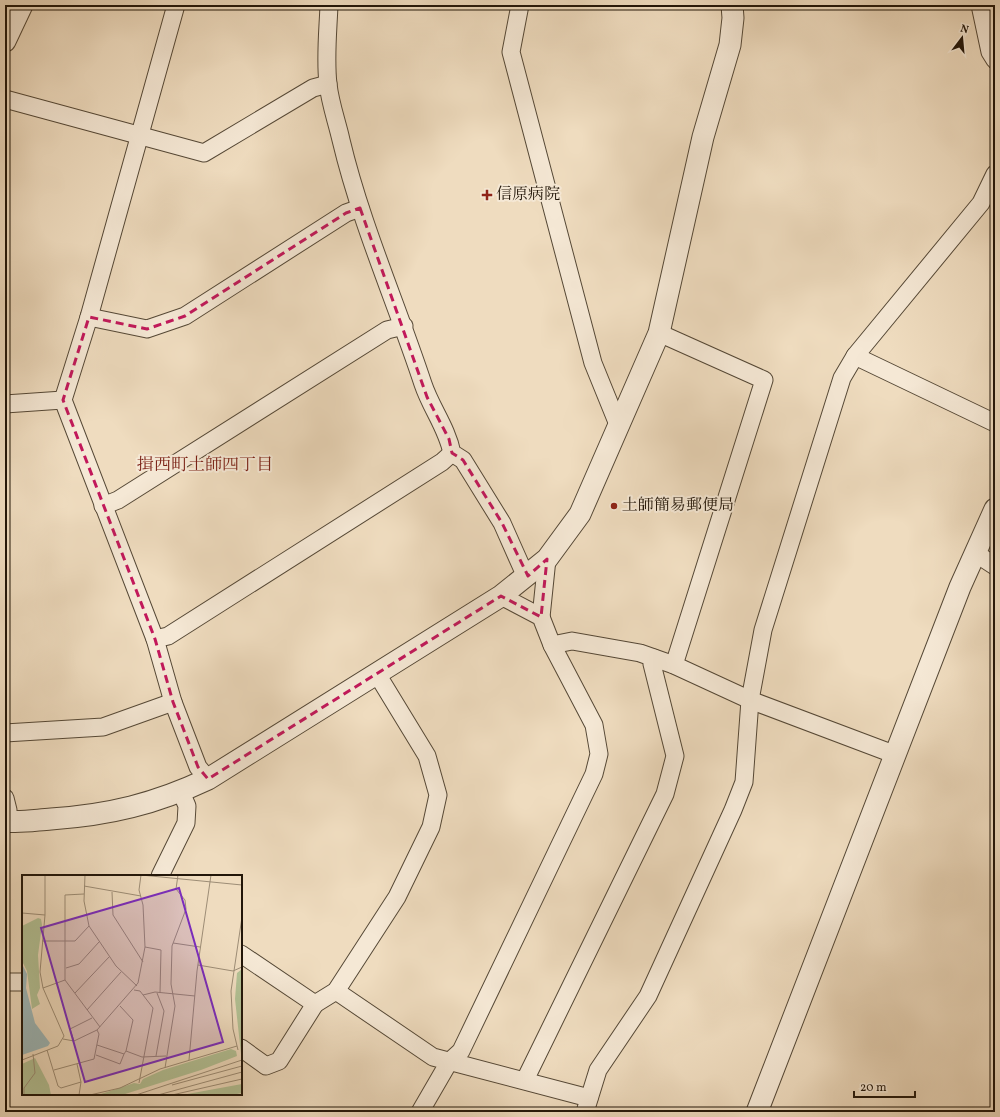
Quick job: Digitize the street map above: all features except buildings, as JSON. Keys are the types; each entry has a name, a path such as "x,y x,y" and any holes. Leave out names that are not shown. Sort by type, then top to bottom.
{"street":[{"path":"5,42 22,5"},
{"path":"176,5 89,317 63,400 155,639 173,702 198,767 208,779"},
{"path":"329,5 328,84 346,160 381,271 404,326 428,397 449,439 452,453 463,460 502,523 522,568 528,576"},
{"path":"520,5 511,52 593,363 619,428"},
{"path":"5,798 8,810 6,821 86,817 137,807 181,792 208,779 501,596 528,576 547,559 580,514 619,428 659,333 703,137 730,46 733,18 732,5"},
{"path":"980,5 990,52 995,60"},
{"path":"5,99 204,153 313,88 328,84"},
{"path":"336,991 433,1057 525,1080 587,1105 598,1070 648,996 733,810 744,782 750,700 764,630 842,378 856,356 981,203 995,174"},
{"path":"89,317 147,329 185,316 346,213 360,208"},
{"path":"103,506 118,500 387,330 404,326"},
{"path":"659,333 764,380 674,665"},
{"path":"856,356 995,423"},
{"path":"5,404 63,400"},
{"path":"155,639 168,636 442,462 452,453"},
{"path":"757,1112 960,586 995,509"},
{"path":"975,553 995,566"},
{"path":"420,1112 449,1062 461,1051 594,774 599,754 594,725 552,645 541,617 547,559"},
{"path":"501,596 541,617"},
{"path":"552,645 572,640 640,653 674,665 750,700 896,755"},
{"path":"525,1080 665,794 675,756 652,664 654,658"},
{"path":"242,1049 266,1066 279,1061 315,1004 336,991 398,896 431,827 438,795 427,756 376,674"},
{"path":"5,733 103,727 173,702"},
{"path":"160,875 186,823 187,806 181,792"},
{"path":"242,955 315,1004"},
{"path":"5,982 22,982"}],"highlighted area":[{"path":"360,208 427,397 449,439 452,453 463,460 502,523 528,576 547,559 541,617 501,596 208,779 198,767 173,702 155,639 63,400 89,317 147,329 185,316 346,213"}],"place":[{"name":"信原病院","path":"487,195"},
{"name":"土師簡易郵便局","path":"614,506"}],"district":[{"name":"揖西町土師四丁目","path":"205,465"}]}
